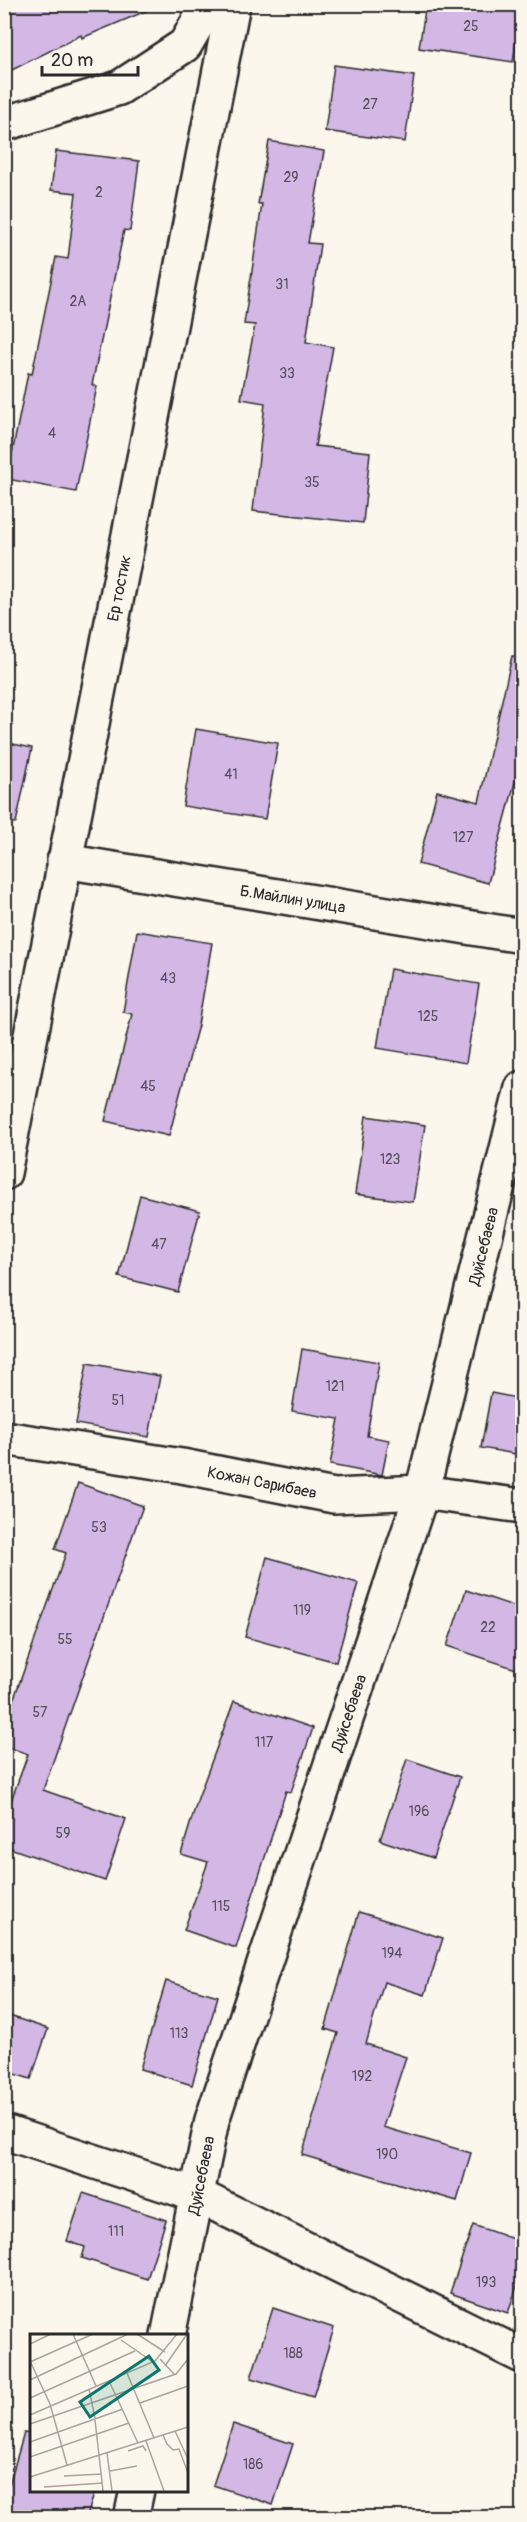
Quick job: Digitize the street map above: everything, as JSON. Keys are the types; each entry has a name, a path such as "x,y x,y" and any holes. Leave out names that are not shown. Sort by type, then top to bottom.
{"street":[{"path":"4,124 118,88 185,45 209,4"},
{"name":"Ер тостик","path":"4,1173 233,4"},
{"name":"Б.Майлин улица","path":"64,861 522,936"},
{"name":"Дуйсебаева","path":"168,2334 212,2120 422,1492 522,1088"},
{"name":"Кожан Сарибаев","path":"4,1438 182,1466 334,1496 422,1492 522,1506"},
{"path":"4,2132 196,2195 522,2356"},
{"path":"131,2517 137,2492"}],"building":[{"path":"4,4 160,5 82,38 81,35 4,74"},
{"path":"426,4 522,4 513,62 419,48"},
{"path":"334,65 414,76 405,142 325,131"},
{"path":"269,141 324,151 308,243 320,244 306,342 333,347 315,446 370,452 363,523 253,511 265,403 241,399 255,325 244,324 262,204 258,204"},
{"path":"56,151 139,161 130,231 124,230 92,385 97,386 76,492 7,479 28,373 32,374 56,257 68,259 76,193 51,190"},
{"path":"512,656 522,657 522,772 518,771 488,883 418,864 437,791 479,802"},
{"path":"196,729 278,743 265,819 183,806"},
{"path":"4,742 32,748 16,823 4,822"},
{"path":"137,931 212,943 198,1025 169,1136 105,1121 132,1014 123,1012"},
{"path":"390,969 479,984 466,1063 377,1048"},
{"path":"366,1116 425,1125 413,1202 355,1194"},
{"path":"140,1195 200,1211 178,1292 119,1277"},
{"path":"302,1349 379,1362 367,1436 389,1440 382,1475 330,1465 339,1419 292,1411"},
{"path":"87,1363 160,1376 149,1437 76,1424"},
{"path":"491,1393 522,1399 522,1455 481,1448"},
{"path":"78,1483 143,1506 43,1790 126,1819 105,1881 4,1846 4,1820 28,1754 4,1746 4,1726 66,1553 55,1549"},
{"path":"267,1557 358,1583 336,1662 245,1637"},
{"path":"466,1590 522,1609 522,1671 447,1646"},
{"path":"234,1701 313,1728 291,1792 286,1791 236,1948 184,1930 208,1862 181,1854 198,1798"},
{"path":"407,1759 460,1777 433,1858 380,1840"},
{"path":"359,1912 443,1938 425,1995 384,1982 366,2044 406,2057 383,2127 471,2153 457,2201 302,2155 338,2033 325,2029"},
{"path":"166,1981 218,1996 192,2085 140,2069"},
{"path":"4,2014 48,2029 31,2079 4,2071"},
{"path":"83,2193 166,2220 147,2279 82,2258 85,2247 67,2241"},
{"path":"473,2225 522,2242 522,2271 508,2313 450,2293"},
{"path":"273,2308 334,2328 313,2397 251,2378"},
{"path":"233,2424 293,2444 273,2505 213,2485"},
{"path":"24,2433 30,2434 30,2492 94,2492 87,2517 4,2517 4,2502"}]}
